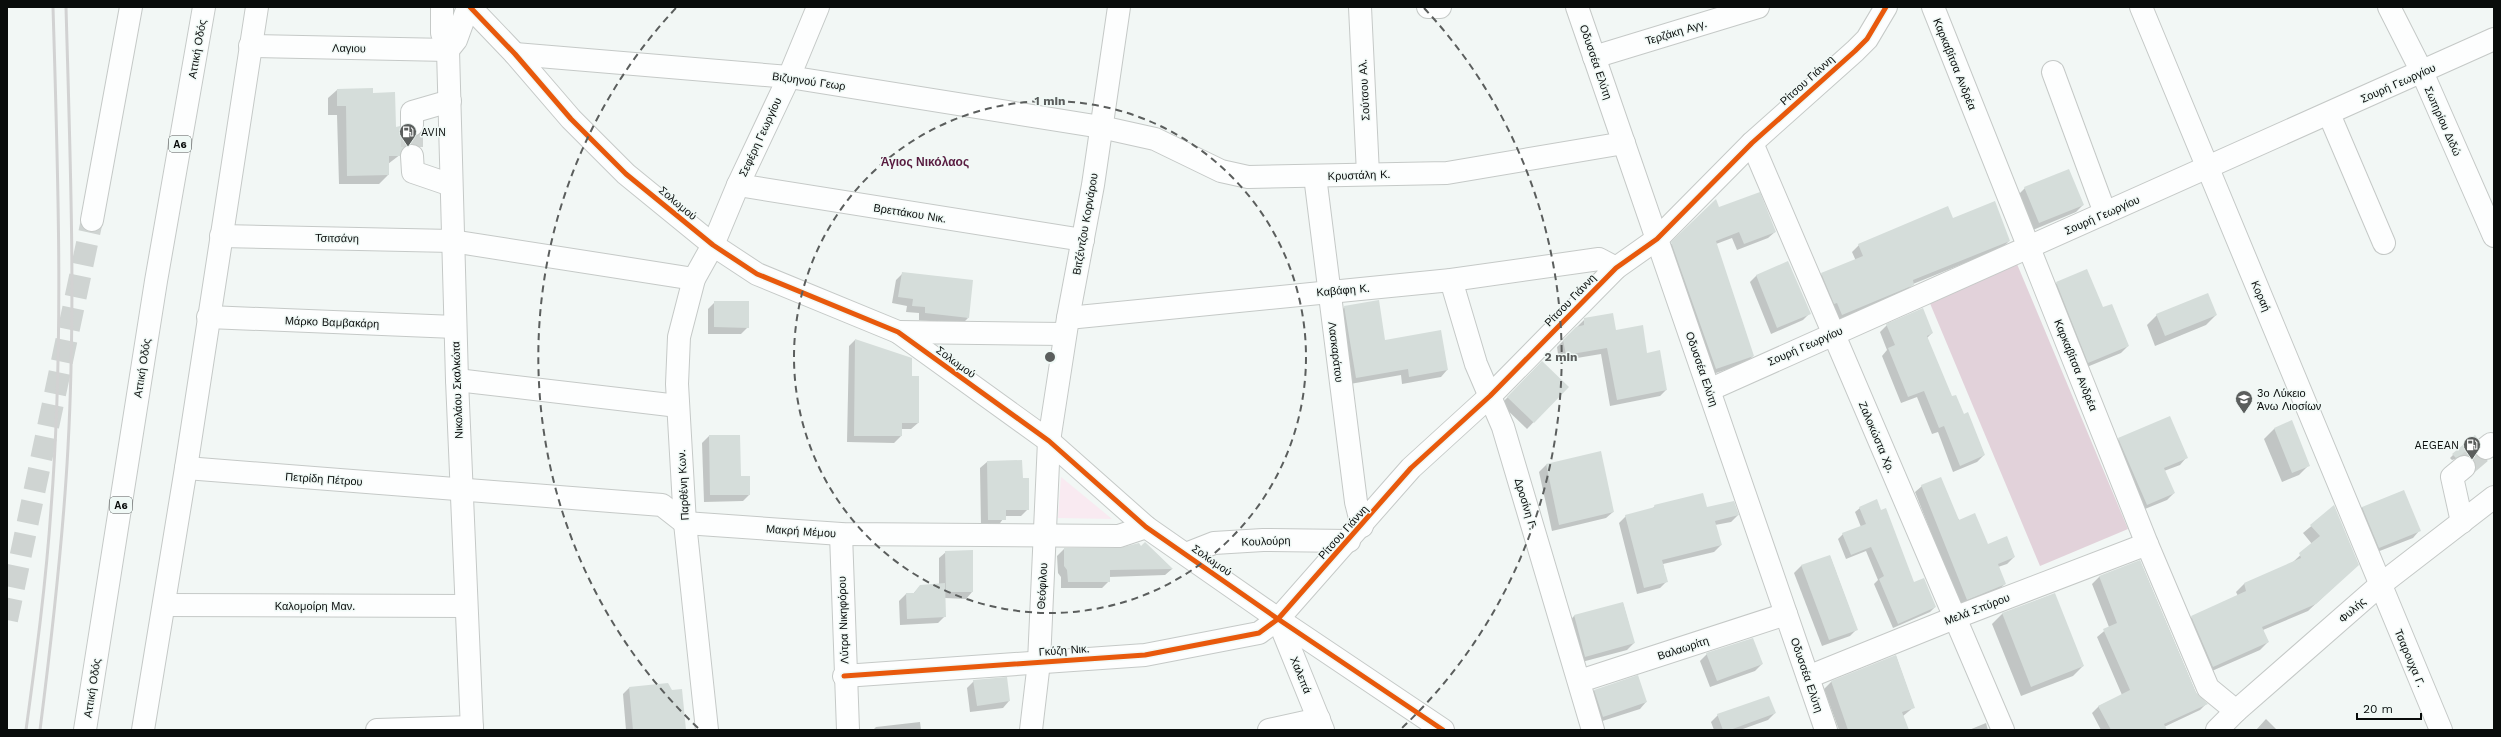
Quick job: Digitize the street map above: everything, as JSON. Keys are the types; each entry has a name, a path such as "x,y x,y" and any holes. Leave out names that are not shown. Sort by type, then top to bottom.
{"main road":[{"path":"92,220 131,7"},
{"name":"Αττική Οδός","path":"85,730 154,289 204,7"},
{"path":"143,730 186,468 208,317 257,7"},
{"name":"Νικολάου Σκαλκώτα","path":"442,7 442,33 448,50 455,327 472,728"},
{"path":"448,50 456,40 469,7"},
{"name":"Σολωμού","path":"469,7 515,54 571,119 626,174 713,246 757,274 898,332 1049,441 1146,527 1278,620 1443,730"},
{"name":"Σεφέρη Γεωργίου","path":"713,246 738,185 788,77 818,7"},
{"name":"Βιτζέντζου Κορνάρου","path":"1049,441 1066,326 1083,240 1119,7"},
{"name":"Σούτσου Αλ.","path":"1360,7 1368,174"},
{"path":"1428,7 1440,7"},
{"name":"Οδυσσέα Ελύτη","path":"1577,7 1826,730"},
{"name":"Τερζάκη Αγγ.","path":"1594,57 1758,7"},
{"name":"Ρίτσου Γιάννη","path":"1278,620 1355,534 1411,468 1490,396 1616,268 1657,239 1752,143 1855,51 1867,39 1886,7"},
{"name":"Καρκαβίτσα Ανδρέα","path":"1933,7 2147,544 2208,688 2236,711"},
{"name":"Κοραή","path":"2141,7 2328,455 2380,585"},
{"name":"Σωτηρίου Διδώ","path":"2389,7 2422,72 2494,236"},
{"name":"Σουρή Γεωργίου","path":"1709,390 2494,39"},
{"name":"Λαγιου","path":"250,46 448,50"},
{"name":"Βιζυηνού Γεωρ","path":"515,54 788,77 1101,127"},
{"path":"2053,72 2105,212"},
{"path":"412,125 412,112 450,101"},
{"path":"2329,114 2384,243"},
{"name":"Κρυστάλη Κ.","path":"1101,127 1156,139 1228,172 1248,177 1447,173 1624,143"},
{"name":"Ζαλοκώστα Χρ.","path":"1752,143 2003,730"},
{"path":"412,156 413,172 451,185"},
{"name":"Λασκαράτου","path":"1315,176 1328,292 1356,502 1355,534"},
{"name":"Βρεττάκου Νικ.","path":"738,185 1083,240"},
{"name":"Τσιτσάνη","path":"222,236 452,241 694,279"},
{"name":"Παρθένη Κων.","path":"707,730 685,523 677,384 679,337 694,279 713,246"},
{"name":"Καβάφη Κ.","path":"898,332 1066,326 1328,292 1452,280 1599,259 1616,268"},
{"name":"Δροσίνη Γ.","path":"1452,280 1476,364 1503,427 1580,681 1593,730"},
{"name":"Μάρκο Βαμβακάρη","path":"208,317 455,327"},
{"path":"457,380 678,406"},
{"name":"Θεόφιλου","path":"1031,730 1039,662 1049,441"},
{"path":"2462,522 2452,477 2464,467"},
{"name":"Πετρίδη Πέτρου","path":"186,468 461,489"},
{"path":"461,489 662,505 685,523"},
{"name":"Φυλής","path":"2217,730 2236,711 2380,585 2494,497"},
{"name":"Μακρή Μέμου","path":"685,523 840,534 1119,536 1146,527"},
{"name":"Λύτρα Νικηφόρου","path":"840,534 844,676 848,730"},
{"name":"Κουλούρη","path":"1186,554 1214,544 1355,534"},
{"name":"Μελά Σπύρου","path":"1808,677 1954,618 2147,544"},
{"name":"Τσαρουχα Γ.","path":"2380,585 2441,730"},
{"name":"Καλομοίρη Μαν.","path":"164,605 466,606"},
{"name":"Βαλαωρίτη","path":"1580,681 1786,614"},
{"name":"Γκύζη Νικ.","path":"844,676 1145,655 1259,633 1278,620"},
{"name":"Χαλεπά","path":"1278,620 1321,725"},
{"path":"1269,730 1321,725"},
{"path":"377,730 472,728"}],"shaded area":[{"path":"2017,264 2128,529 2040,566 1929,301"},
{"path":"1061,477 1112,519 1058,518"}],"building":[{"path":"373,88 373,93 395,92 396,127 400,126 406,136 415,137 415,144 405,146 400,156 389,156 389,175 347,176 346,106 337,106 337,89"},
{"path":"2069,169 2084,205 2039,223 2024,187"},
{"path":"1760,192 1776,232 1744,244 1739,232 1716,241 1754,356 1716,369 1671,242 1716,199 1719,207"},
{"path":"1995,201 2010,241 1913,280 1914,285 1842,315 1837,303 1834,304 1821,273 1863,256 1858,244 1948,206 1953,218"},
{"path":"1788,261 1811,314 1777,328 1756,275"},
{"path":"2087,269 2103,307 2112,304 2129,346 2088,363 2056,282"},
{"path":"902,272 973,280 969,318 925,313 925,307 912,306 913,299 898,297"},
{"path":"2208,293 2217,315 2165,336 2156,314"},
{"path":"1379,300 1385,340 1441,330 1448,370 1409,377 1408,369 1356,378 1344,306"},
{"path":"714,301 749,301 749,328 714,327"},
{"path":"1923,308 1933,333 1927,336 1952,396 1956,395 1964,414 1968,412 1985,455 1960,466 1944,426 1939,428 1924,391 1908,397 1888,348 1895,345 1886,324"},
{"path":"1613,313 1616,330 1643,325 1647,353 1660,350 1667,390 1617,400 1607,348 1566,355 1563,340 1576,327 1584,325 1584,318"},
{"path":"855,339 912,358 912,376 919,376 919,423 902,423 902,436 854,436"},
{"path":"1542,361 1569,387 1534,423 1507,397"},
{"path":"2170,416 2188,458 2164,468 2175,493 2147,505 2118,438"},
{"path":"2292,420 2310,466 2292,473 2274,428"},
{"path":"709,435 740,435 741,476 750,476 750,495 710,495"},
{"path":"2475,435 2478,439 2474,449 2476,455 2487,460 2476,470 2474,459 2469,455 2462,455 2456,458 2452,454"},
{"path":"1601,451 1614,512 1559,525 1546,464"},
{"path":"1022,460 1023,478 1029,478 1029,510 1006,510 1006,520 988,520 987,461"},
{"path":"1941,477 1959,520 1975,513 1988,544 2007,536 2015,557 1998,564 2006,584 1967,600 1921,485"},
{"path":"2404,490 2421,531 2379,548 2362,507"},
{"path":"1703,493 1707,507 1734,501 1739,515 1715,521 1722,545 1662,560 1668,582 1644,588 1625,515 1655,507 1654,505"},
{"path":"1877,499 1881,510 1886,508 1914,582 1924,578 1936,607 1898,624 1879,579 1884,576 1871,547 1851,555 1842,533 1866,524 1859,507"},
{"path":"2334,505 2359,565 2316,604 2262,627 2269,642 2213,667 2191,616 2246,591 2244,583 2301,558 2299,553 2320,536 2310,525"},
{"path":"1145,542 1173,569 1110,570 1110,582 1068,582 1067,570 1064,566 1064,548 1119,548 1139,543 1141,546"},
{"path":"973,550 973,592 946,592 945,551"},
{"path":"1830,555 1858,630 1829,640 1801,565"},
{"path":"2140,560 2196,693 2208,704 2164,724 2167,730 2111,730 2098,706 2130,690 2103,629 2117,623 2099,576"},
{"path":"945,583 946,617 907,619 906,593 914,593 920,585"},
{"path":"2055,593 2084,666 2031,687 2002,613"},
{"path":"1623,602 1635,643 1585,657 1574,615"},
{"path":"1753,638 1763,664 1717,681 1706,653"},
{"path":"1896,655 1915,708 1902,712 1909,730 1848,730 1831,681"},
{"path":"1638,675 1647,702 1603,717 1594,690"},
{"path":"1007,677 1010,701 977,706 973,680"},
{"path":"668,683 672,690 682,689 686,730 633,730 629,687"},
{"path":"1769,696 1776,713 1730,730 1723,730 1717,714"}],"tunnel":[{"path":"412,125 412,156"},
{"path":"7,620 92,220"},
{"path":"2464,467 2486,448"}],"railway":[{"path":"26,730 46,564 51,509 58,384 59,258 53,7"},
{"path":"40,730 53,624 66,483 72,337 72,227 66,7"}],"cycle path":[{"path":"470,7 515,54 571,119 626,174 713,245 757,274 898,332 1049,441 1146,527 1278,619 1443,730"},
{"path":"844,676 1145,655 1259,633 1278,619 1411,468 1490,396 1616,268 1657,239 1752,143 1855,51 1867,39 1886,7"}],"place":[{"name":"AVIN","path":"408,147"},
{"name":"3ο Λύκειο Άνω Λιοσίων","path":"2244,414"},
{"name":"AEGEAN","path":"2472,460"}],"district":[{"name":"Άγιος Νικόλαος","path":"925,162"}]}
